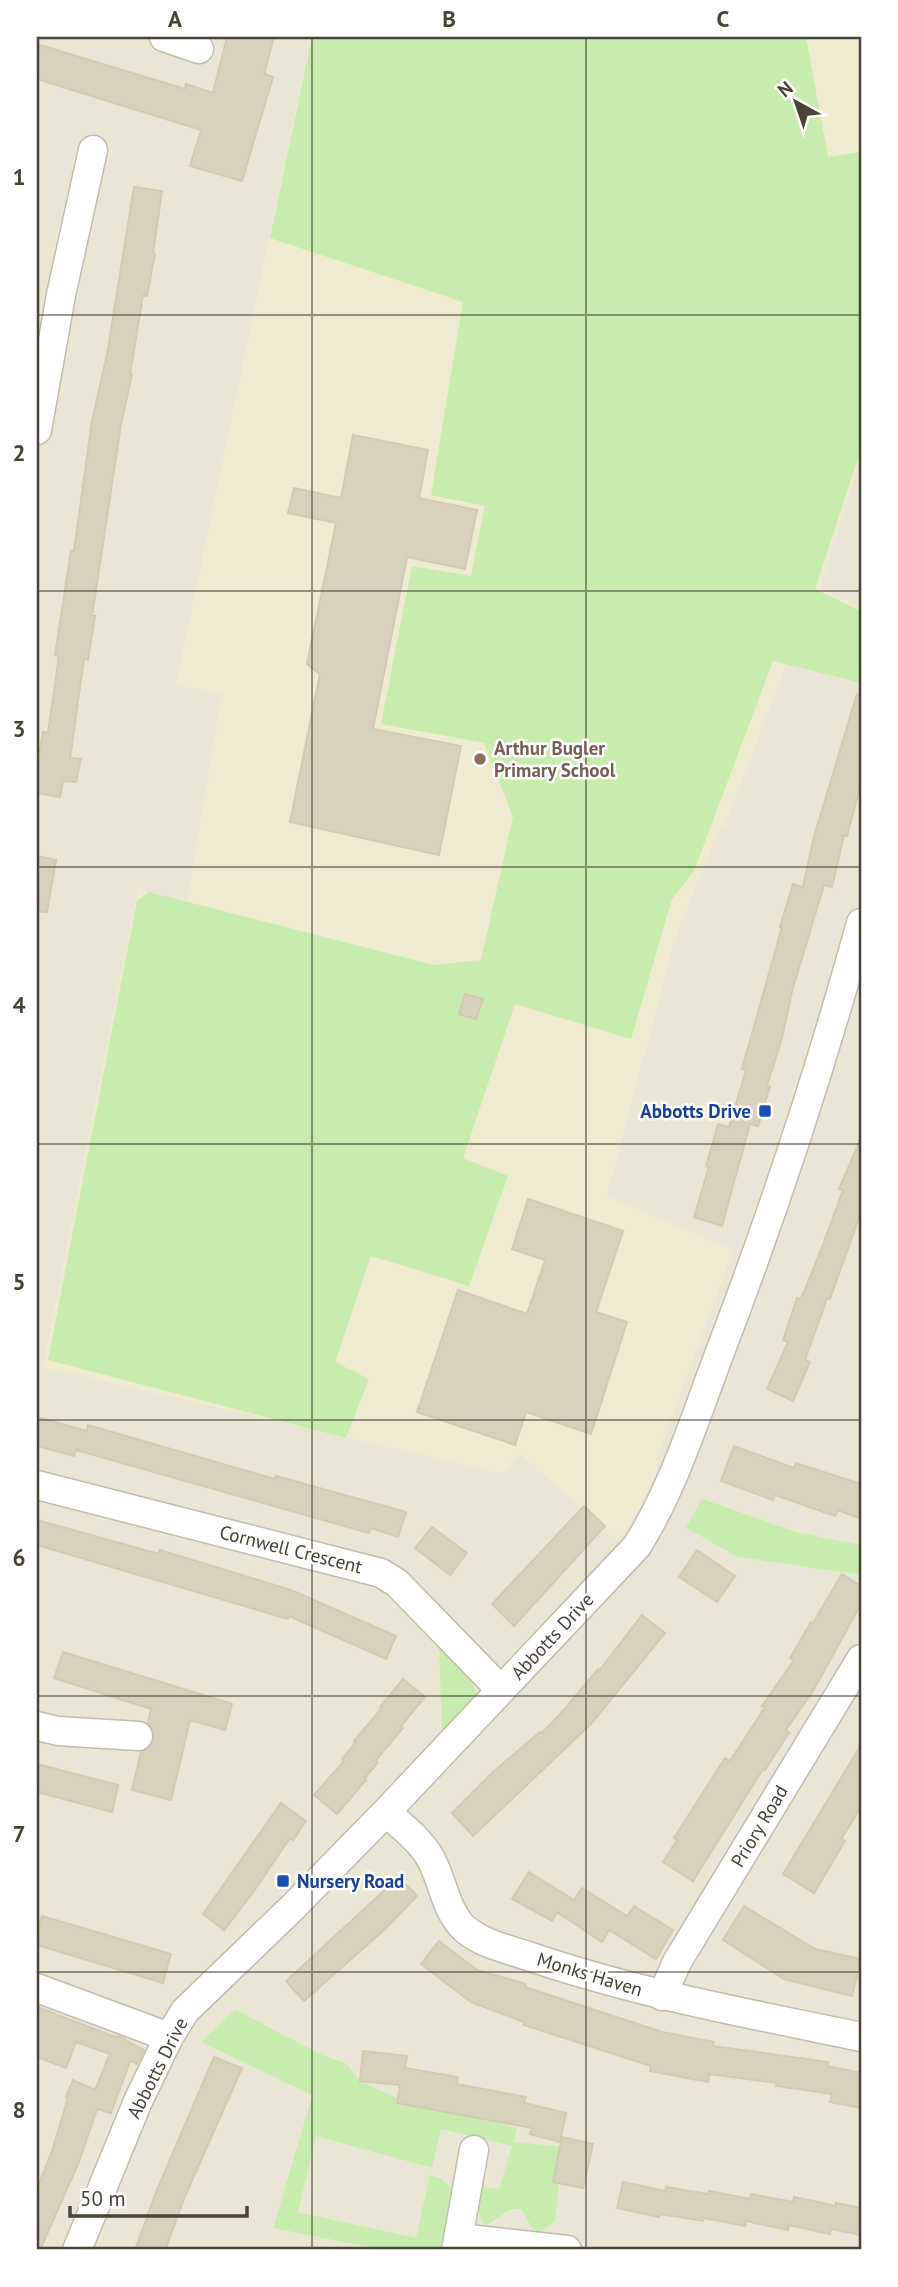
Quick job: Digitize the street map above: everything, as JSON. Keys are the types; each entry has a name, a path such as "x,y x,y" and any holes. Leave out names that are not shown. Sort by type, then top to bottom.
{"street":[{"path":"37,430 61,295 93,150"},
{"name":"Abbotts Drive","path":"77,2250 138,2101 169,2037 185,2011 386,1812 637,1546 655,1517 765,1234 835,1020 861,923"},
{"name":"Cornwell Crescent","path":"37,1485 381,1573 397,1583 501,1690"},
{"name":"Priory Road","path":"662,1996 677,1962 861,1659"},
{"path":"37,1726 58,1731 138,1736"},
{"name":"Monks Haven","path":"386,1812 416,1839 428,1854 454,1917 467,1931 484,1941 589,1976 662,1996 861,2037"},
{"path":"37,1988 169,2037"},
{"path":"474,2150 457,2244 566,2250"}],"shaded area":[{"path":"37,37 314,37 519,1452 618,1540 640,1507 659,1462 656,1460 606,1196 676,935 720,825 724,826 786,664 861,683 861,1545 793,1531 686,1528 738,1557 861,1575 861,2250 440,2250 453,2193 445,2180 431,2175 416,2239 298,2212 316,2135 432,2168 441,2129 512,2146 499,2190 481,2188 487,2226 511,2209 520,2208 536,2234 513,2142 516,2128 399,2099 360,2081 346,2063 322,2055 236,2009 201,2042 312,2094 273,2228 383,2250 37,2250"},
{"name":"Arthur Bugler Primary School","path":"311,37 861,37 861,458 819,588 861,608 861,683 786,664 724,827 720,826 676,935 606,1195 733,1250 656,1460 659,1461 640,1507 618,1540 520,1453 504,1474 43,1367 138,888 187,902 222,694 176,685"},
{"path":"861,458 861,608 819,589"}],"green space":[{"name":"Arthur Bugler Primary School","path":"312,37 806,37 828,157 861,152 861,449 815,589 861,611 861,683 773,661 694,871 672,899 631,1039 515,1004 463,1158 508,1176 469,1286 371,1256 335,1362 369,1379 346,1438 48,1360 137,901 149,892 434,965 481,960 513,817 484,743 381,724 412,566 471,576 485,506 431,495 463,302 270,238"},
{"path":"702,1499 793,1531 861,1545 861,1575 738,1557 686,1528"},
{"path":"439,1641 468,1672 475,1695 442,1733"},
{"path":"235,2009 322,2055 346,2063 360,2081 399,2099 517,2128 514,2142 563,2147 555,2221 536,2235 521,2209 511,2209 486,2226 479,2208 481,2187 499,2189 512,2146 441,2129 432,2168 316,2136 298,2212 416,2238 430,2175 435,2176 447,2183 453,2193 440,2250 383,2250 273,2228 312,2095 201,2042"}],"building":[{"path":"227,37 274,37 264,74 273,77 242,181 190,166 201,130 37,79 37,44 185,89 186,84 213,93"},
{"path":"134,187 162,191 155,254 147,296 143,295 92,616 95,616 88,660 84,659 70,758 81,759 76,782 63,781 60,797 37,793 37,768 43,732 48,733 59,656 55,655 71,551 74,551 92,421 107,355"},
{"path":"353,435 428,450 419,498 477,510 465,569 407,557 373,729 461,746 439,855 290,822 320,674 307,664 336,523 288,513 294,488 341,498"},
{"path":"857,694 861,695 861,783 847,836 844,835 832,887 824,885 792,991 782,1038 767,1086 770,1087 758,1126 750,1124 722,1226 694,1217 709,1167 706,1166 718,1124 729,1127 746,1070 742,1069 780,927 793,884 803,887 814,837"},
{"path":"37,856 56,860 47,912 37,911"},
{"path":"465,994 483,999 476,1019 459,1014"},
{"path":"861,1138 861,1212 830,1299 827,1298 805,1360 810,1362 793,1401 767,1389 788,1342 783,1340 797,1298 801,1299 821,1250 843,1190 839,1189"},
{"path":"528,1199 623,1231 596,1312 627,1322 591,1434 526,1412 515,1445 417,1412 458,1290 527,1314 545,1260 512,1249"},
{"path":"37,1417 87,1431 88,1425 275,1479 276,1476 406,1512 398,1537 371,1528 369,1533 76,1450 74,1456 37,1446"},
{"path":"734,1446 794,1468 796,1463 861,1484 861,1519 838,1510 835,1516 775,1495 773,1500 721,1481"},
{"path":"584,1506 605,1526 514,1626 492,1604"},
{"path":"37,1520 159,1554 160,1550 291,1590 396,1636 386,1659 289,1616 288,1619 37,1545"},
{"path":"432,1527 467,1553 450,1575 415,1548"},
{"path":"697,1550 735,1576 717,1602 679,1577"},
{"path":"842,1574 861,1586 861,1604 813,1691 786,1730 789,1733 765,1770 763,1769 693,1881 663,1862 677,1840 674,1838 725,1758 730,1761 765,1707 762,1706 794,1660 790,1658"},
{"path":"642,1615 665,1633 592,1723 473,1836 452,1813 493,1772 542,1733 598,1669 599,1671"},
{"path":"63,1652 232,1704 225,1730 190,1720 171,1800 132,1790 141,1752 151,1746 154,1738 153,1729 148,1723 151,1709 54,1678"},
{"path":"403,1679 425,1697 376,1760 378,1762 366,1780 337,1814 314,1795 344,1761 342,1759 356,1742 354,1741"},
{"path":"861,1745 861,1807 841,1839 845,1841 814,1893 783,1874"},
{"path":"37,1764 118,1785 112,1812 37,1792"},
{"path":"281,1803 306,1821 293,1840 290,1838 224,1930 203,1914"},
{"path":"529,1872 574,1900 582,1888 627,1916 634,1906 673,1930 656,1959 609,1930 602,1942 557,1912 552,1921 512,1899"},
{"path":"399,1877 417,1896 385,1929 304,2001 286,1981"},
{"path":"744,1906 815,1949 861,1959 852,1996 784,1979 723,1940"},
{"path":"42,1916 171,1954 163,1983 37,1945"},
{"path":"439,1941 477,1970 526,1984 525,1987 662,2032 714,2042 713,2046 828,2062 827,2066 861,2073 861,2108 830,2102 832,2094 776,2086 777,2083 709,2074 708,2082 650,2071 651,2066 524,2025 524,2022 471,2002 421,1964"},
{"path":"37,2007 118,2038 125,2038 144,2050 137,2064 130,2061 111,2113 97,2109 79,2162 40,2250 37,2250 37,2189 52,2151 68,2098 66,2097 73,2080 95,2090 110,2054 76,2042 66,2068 37,2057"},
{"path":"363,2051 407,2056 405,2068 458,2077 457,2084 526,2097 524,2103 566,2113 560,2142 530,2134 532,2128 397,2103 400,2085 360,2081"},
{"path":"214,2057 242,2068 186,2194 165,2250 135,2250 156,2192"},
{"path":"562,2137 593,2144 583,2188 553,2182"},
{"path":"623,2182 665,2191 666,2187 708,2194 709,2191 750,2199 751,2194 793,2202 794,2197 861,2208 861,2235 831,2229 830,2234 789,2225 788,2230 746,2221 745,2226 704,2218 703,2221 660,2214 659,2217 617,2208"}],"place":[{"name":"Arthur Bugler Primary School","path":"480,759"},
{"name":"Abbotts Drive","path":"765,1111"},
{"name":"Nursery Road","path":"283,1881"}]}
